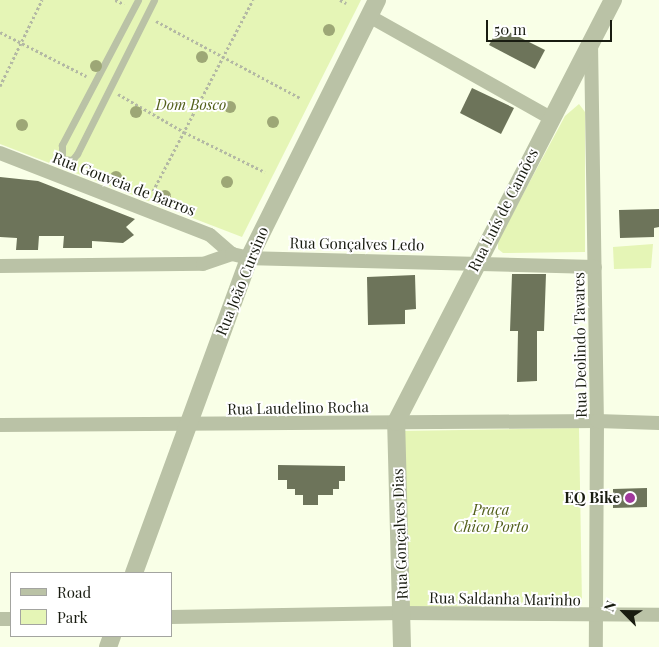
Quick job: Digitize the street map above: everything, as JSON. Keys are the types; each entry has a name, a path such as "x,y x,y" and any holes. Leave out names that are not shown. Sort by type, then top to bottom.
{"street":[{"name":"Rua João Cursino","path":"134,572 186,426 249,258 377,0"},
{"name":"Rua Luís de Camões","path":"396,422 613,0"},
{"path":"369,16 551,118"},
{"name":"Rua Deolindo Tavares","path":"591,42 597,420 596,647"},
{"name":"Rua Gouveia de Barros","path":"0,154 210,235 232,254"},
{"path":"0,266 202,264 232,254"},
{"name":"Rua Gonçalves Ledo","path":"232,254 249,258 477,262 595,267"},
{"name":"Rua Laudelino Rocha","path":"0,425 186,426 597,420 659,423"},
{"name":"Rua Gonçalves Dias","path":"396,422 402,647"},
{"name":"Rua Saldanha Marinho","path":"172,616 402,614 659,616"}],"lane":[{"path":"138,0 62,145 62,159 72,160 77,154 108,88 154,0"}],"path":[{"path":"0,86 42,0"},
{"path":"115,0 134,9"},
{"path":"153,191 253,0"},
{"path":"340,0 346,3"},
{"path":"146,15 300,98"},
{"path":"0,32 95,80"},
{"path":"108,88 184,132 266,172"}],"green space":[{"name":"Dom Bosco","path":"0,0 361,0 242,237 0,144"},
{"path":"579,104 585,112 585,252 503,253 498,249 498,241 565,116"},
{"path":"653,244 651,268 614,269 613,247"},
{"name":"Praça Chico Porto","path":"579,428 582,604 404,608 400,431"}],"building":[{"path":"499,27 545,50 535,69 489,45"},
{"path":"472,88 514,108 501,134 460,113"},
{"path":"0,177 38,181 135,219 126,227 134,235 123,243 92,241 92,248 63,248 64,236 39,236 38,250 16,250 17,238 0,237"},
{"path":"659,209 659,227 654,228 654,237 620,238 619,210"},
{"path":"512,274 546,274 544,331 537,331 537,381 517,382 518,331 510,331"},
{"path":"415,275 416,309 405,310 405,324 368,325 367,277"},
{"path":"278,465 345,466 345,481 339,481 339,489 333,489 333,495 318,495 318,505 303,505 303,495 295,495 295,489 287,489 287,480 278,480"},
{"name":"EQ Bike","path":"647,488 647,507 613,508 613,489"}],"place":[{"name":"EQ Bike","path":"630,498"}]}
